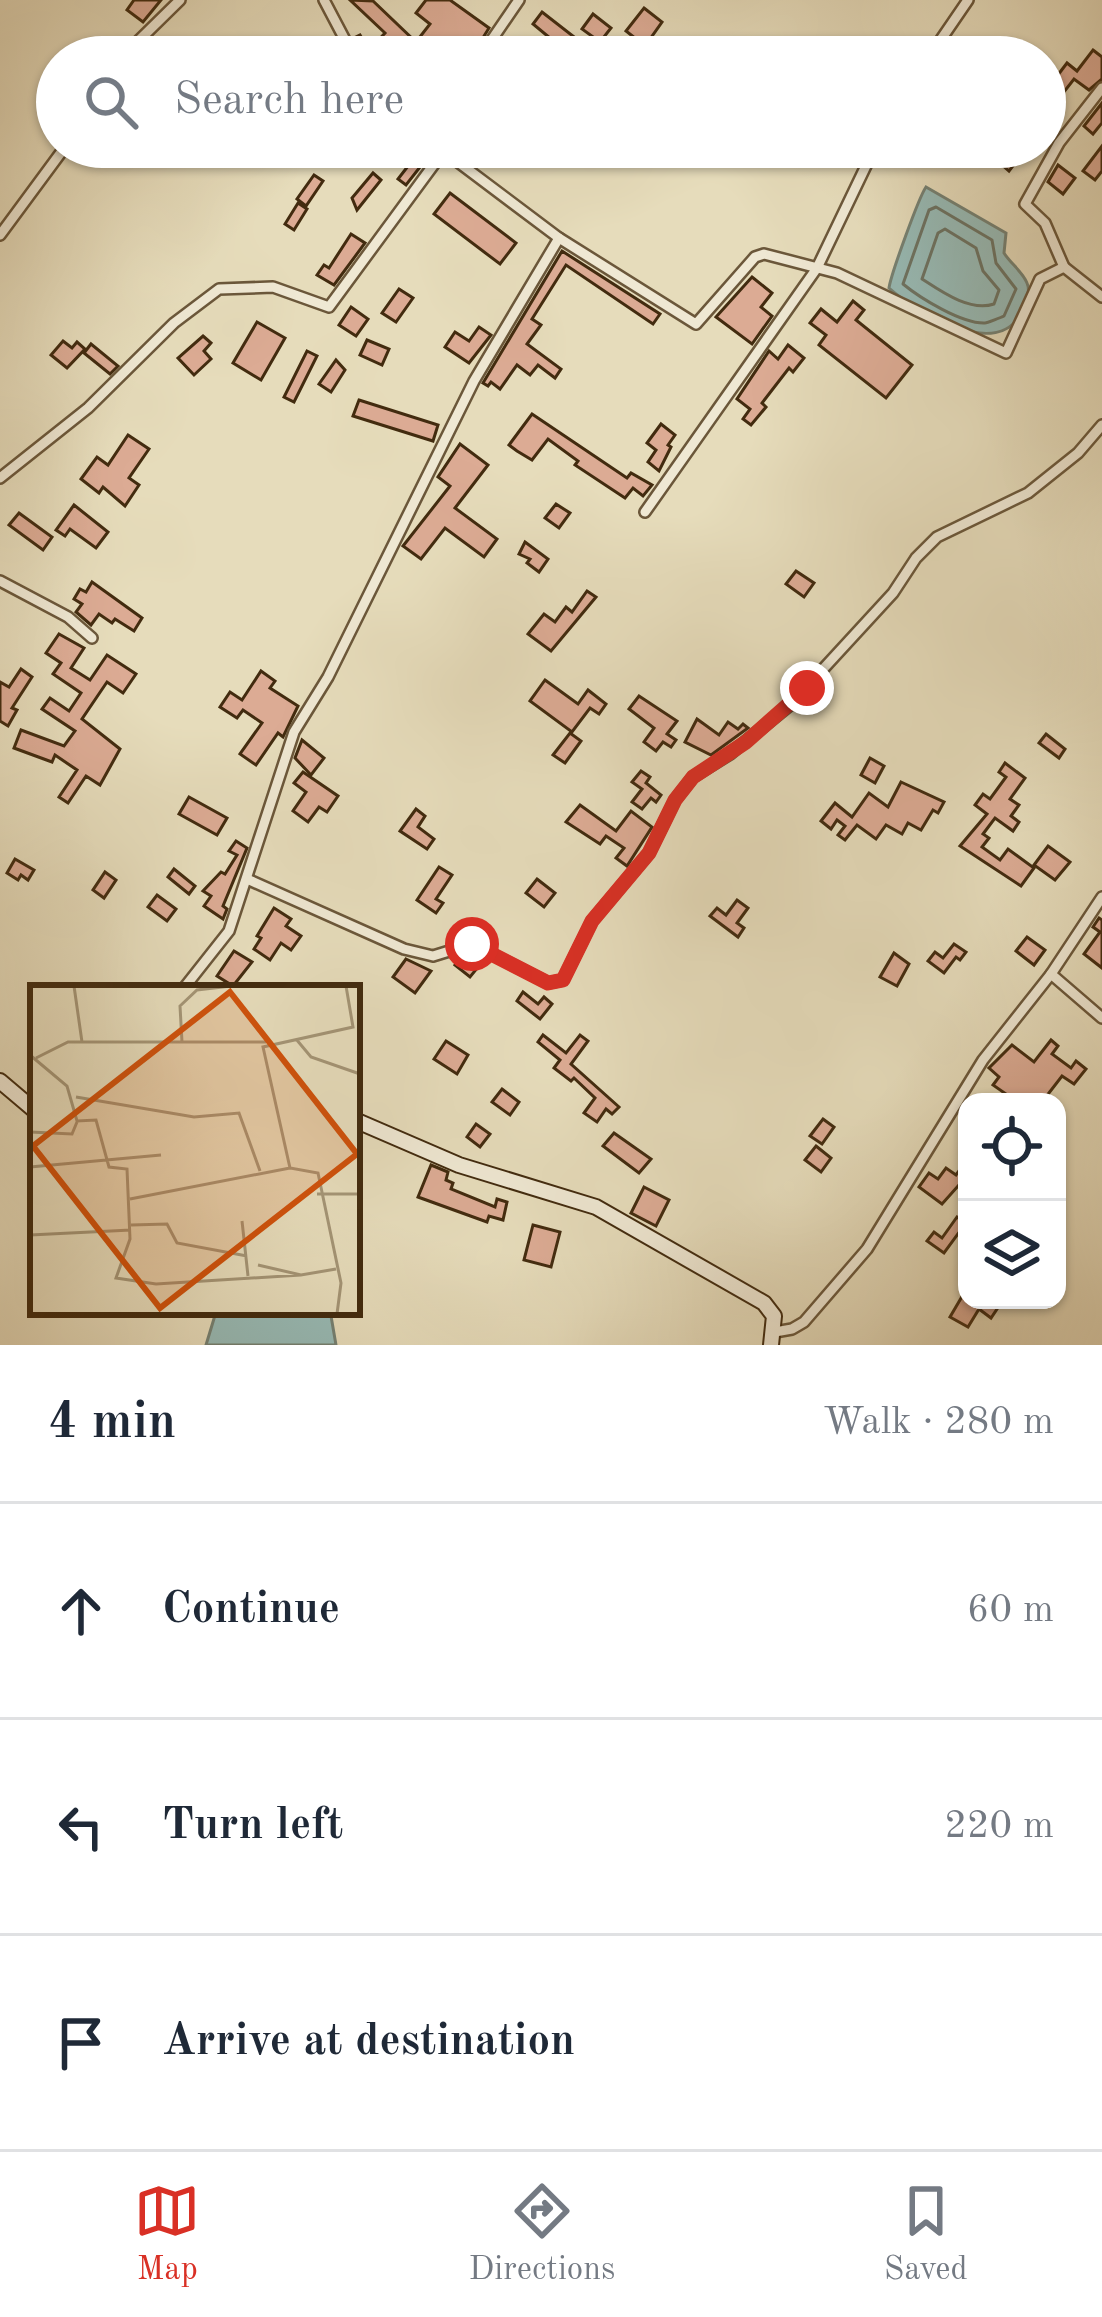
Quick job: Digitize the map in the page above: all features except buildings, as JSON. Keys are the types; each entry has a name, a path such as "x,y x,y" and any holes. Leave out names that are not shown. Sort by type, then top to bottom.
{"main road":[{"path":"0,1081 30,1106"},
{"path":"360,1122 459,1165 614,1215 764,1303 774,1316 773,1339"}],"street":[{"path":"143,36 180,0"},
{"path":"324,0 343,36"},
{"path":"494,36 519,0"},
{"path":"943,36 968,0"},
{"path":"1066,132 1102,88"},
{"path":"0,235 49,168"},
{"path":"0,478 88,408 174,323 219,289 273,287 329,307 428,168"},
{"path":"465,168 559,238 696,324 755,257 764,254 837,273 1006,353 1040,279 1064,267"},
{"path":"645,512 817,268 865,168"},
{"path":"1044,168 1025,204 1045,224 1064,267 1102,297"},
{"path":"186,985 229,932 294,732 338,658 474,381 559,238"},
{"path":"247,879 404,949 433,956 472,944 548,983 563,980 592,921 649,853 675,800 693,777 790,705 938,537 1028,493 1078,453 1102,425"},
{"path":"0,581 68,617 92,638"},
{"path":"773,1339 804,1322 867,1249 983,1060 1051,974 1102,897"},
{"path":"1051,974 1102,1018"}],"water":[{"path":"926,187 1006,233 1004,253 1023,275 1028,290 1011,326 977,333 957,328 889,288"},
{"path":"215,1315 329,1315 336,1345 206,1345"}],"route":[{"path":"472,944 548,983 563,980 592,921 649,853 675,800 693,777 746,742 807,688"}]}
